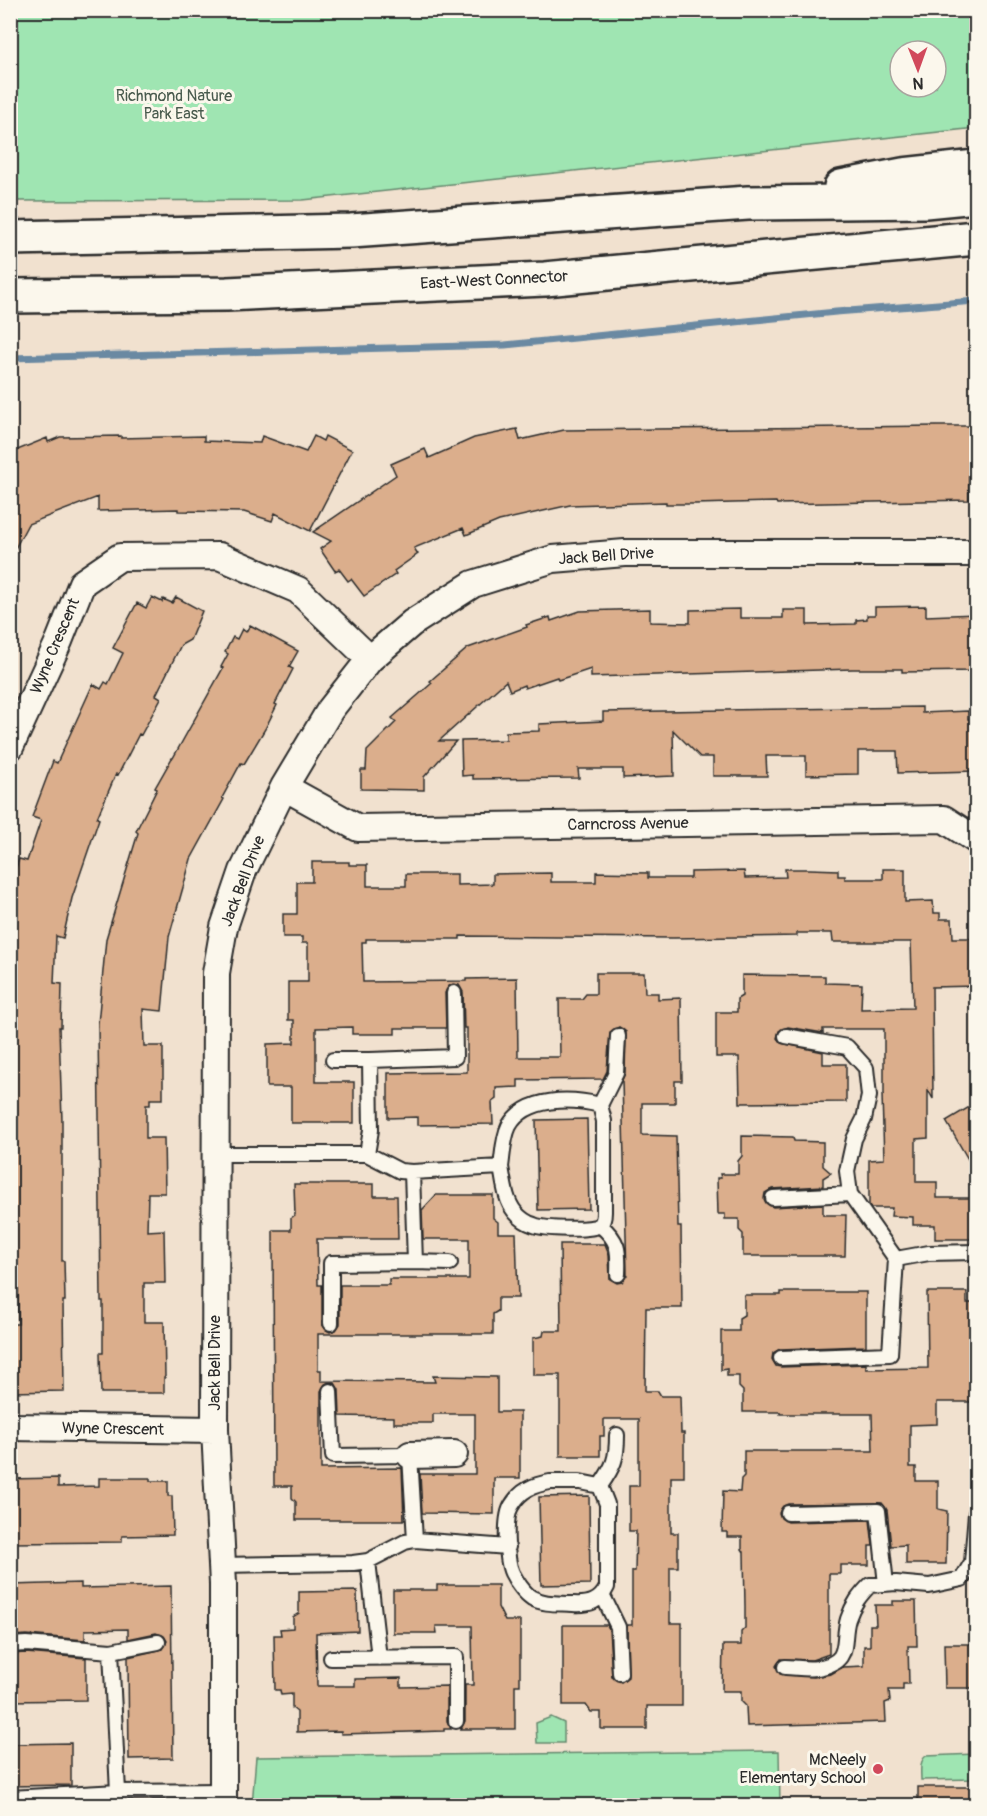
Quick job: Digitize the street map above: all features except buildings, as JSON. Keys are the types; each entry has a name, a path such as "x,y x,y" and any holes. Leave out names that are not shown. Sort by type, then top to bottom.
{"highway":[{"path":"748,203 903,175 976,167"},
{"path":"10,238 351,231 748,203 925,201 976,196"},
{"name":"East-West Connector","path":"10,296 227,294 545,279 976,238"},
{"path":"940,242 976,244"}],"street":[{"name":"Jack Bell Drive","path":"223,1798 223,1584 215,1430 216,973 224,927 243,871 284,787 330,710 370,659 412,623 473,584 553,559 625,553 976,553"},
{"name":"Wyne Crescent","path":"10,747 59,641 82,583 120,557 219,556 298,590 370,659"},
{"name":"Carncross Avenue","path":"284,787 358,828 944,819 976,840"},
{"name":"Wyne Crescent","path":"10,1427 215,1430"},
{"path":"410,1455 454,1454"}],"lane":[{"path":"333,1060 455,1057 454,993"},
{"path":"600,1105 573,1101 546,1103 529,1107 515,1116 508,1128 501,1167 508,1201 514,1212 524,1220 536,1226 550,1228 592,1228 600,1225 603,1220 604,1121 600,1105 616,1073 618,1036"},
{"path":"781,1358 890,1354 896,1259 850,1194 846,1171 854,1139 864,1119 868,1096 866,1068 847,1047 786,1036"},
{"path":"368,1154 371,1130 370,1060"},
{"path":"215,1154 368,1154 400,1171 412,1172 501,1167"},
{"path":"412,1172 415,1262"},
{"path":"773,1198 850,1194"},
{"path":"600,1225 616,1244 619,1252 618,1274"},
{"path":"896,1259 929,1253 976,1251"},
{"path":"331,1323 331,1263 450,1263"},
{"path":"330,1391 333,1456 410,1455 415,1540"},
{"path":"600,1486 613,1468 617,1457 617,1435"},
{"path":"591,1483 600,1486 607,1504 607,1587 603,1596 592,1603 577,1604 541,1602 530,1596 512,1572 507,1519 510,1506 523,1491 537,1484 591,1483"},
{"path":"788,1513 878,1511 886,1584"},
{"path":"785,1667 817,1668 835,1661 844,1652 847,1621 856,1599 870,1585 896,1583 929,1586 962,1579 973,1569 976,1513"},
{"path":"222,1565 353,1563 368,1561 405,1542 415,1540 508,1547"},
{"path":"368,1561 380,1658"},
{"path":"603,1596 618,1627 620,1673"},
{"path":"10,1645 26,1644 111,1651 158,1642"},
{"path":"111,1651 116,1799"},
{"path":"331,1658 456,1657 456,1721"},
{"path":"10,1798 223,1798"}],"green space":[{"name":"Richmond Nature Park East","path":"10,11 976,11 976,128 303,200 11,201"},
{"path":"551,1717 564,1723 564,1743 537,1743 536,1723"},
{"path":"779,1751 780,1805 252,1805 256,1757"},
{"path":"976,1754 976,1779 921,1780 921,1764 926,1756"}],"waterway":[{"path":"10,358 505,345 836,312 976,301"}],"place":[{"name":"McNeely Elementary School","path":"878,1769"}]}
